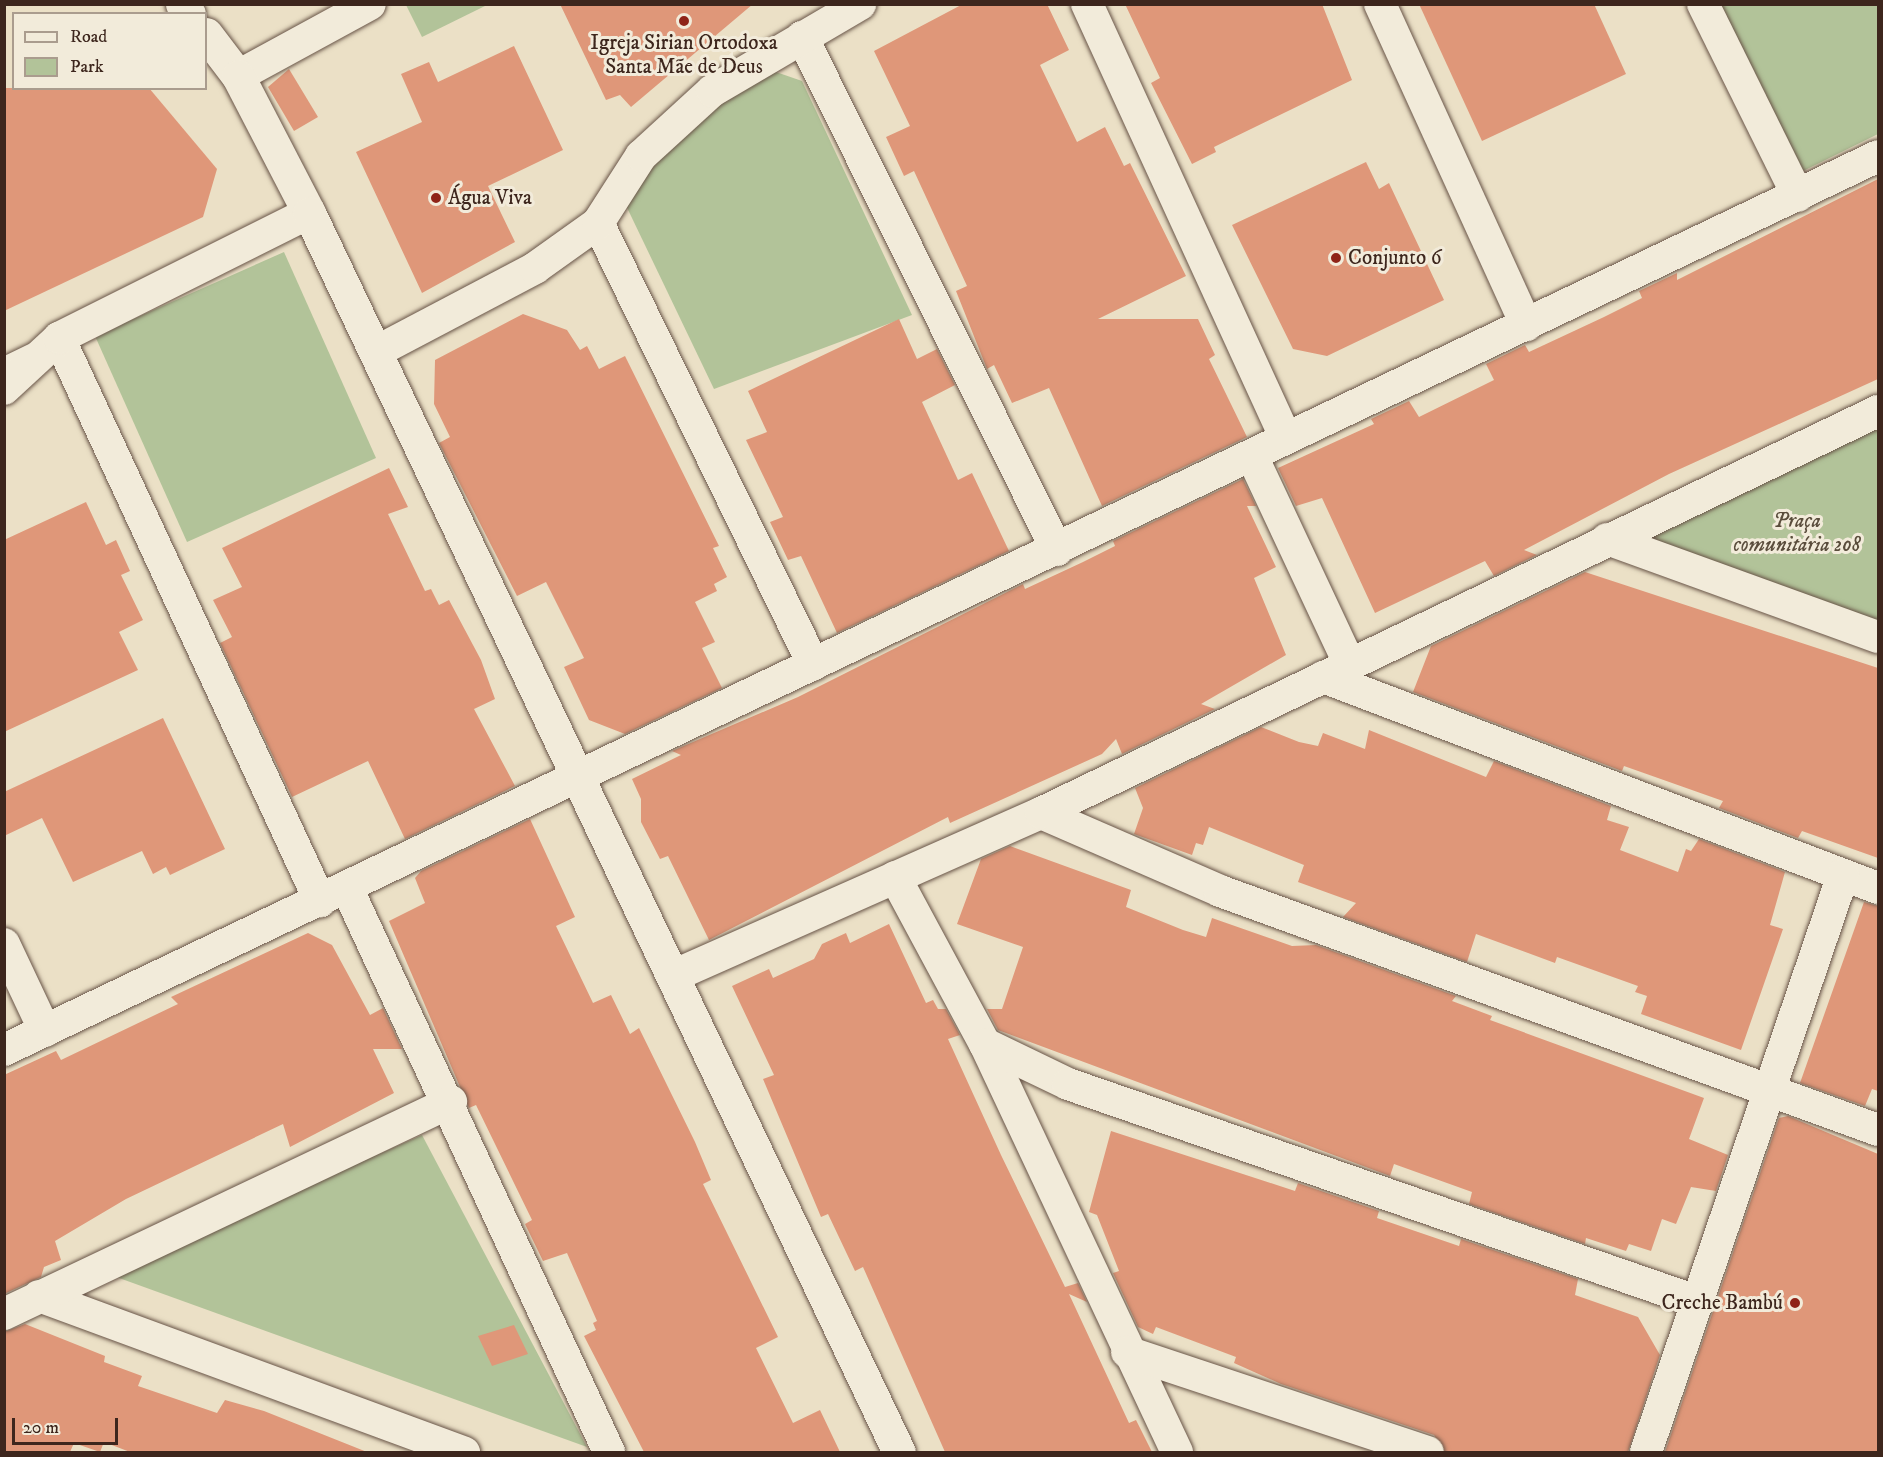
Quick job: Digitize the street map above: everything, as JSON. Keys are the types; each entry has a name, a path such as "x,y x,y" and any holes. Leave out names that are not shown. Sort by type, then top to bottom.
{"street":[{"path":"238,76 370,4"},
{"path":"376,352 535,268 598,223 641,156 712,91 860,4"},
{"path":"1087,4 1286,438"},
{"path":"1380,4 1526,325"},
{"path":"1703,4 1798,196"},
{"path":"207,35 238,76 309,213 579,775 899,1452"},
{"path":"802,37 1057,550"},
{"path":"4,1050 1057,550 1286,438 1878,156"},
{"path":"4,389 60,338 309,213"},
{"path":"598,223 813,664"},
{"path":"60,338 333,894 451,1102 609,1452"},
{"path":"673,976 1041,813 1607,539 1878,411"},
{"path":"1252,456 1337,671 1878,888"},
{"path":"1607,539 1878,637"},
{"path":"1041,813 1220,891 1878,1130"},
{"path":"1646,1452 1696,1301 1773,1092 1843,875"},
{"path":"895,876 985,1044 1127,1352 1177,1452"},
{"path":"4,944 45,1031"},
{"path":"985,1044 1068,1084 1696,1301"},
{"path":"4,1314 451,1102"},
{"path":"39,1296 464,1452"},
{"path":"1127,1352 1428,1452"}],"lane":[{"path":"4,365 60,338"}],"green space":[{"path":"406,5 487,5 422,37"},
{"path":"1713,5 1878,5 1878,134 1799,173"},
{"path":"776,72 802,81 912,315 714,389 620,193 672,142 736,92"},
{"path":"284,252 376,458 187,542 95,336"},
{"name":"Praça comunitária 208","path":"1878,404 1878,648 1580,545"},
{"path":"422,1135 587,1447 108,1274"}],"building":[{"path":"560,4 753,4 631,107 620,95 606,100"},
{"path":"963,4 1047,4 1069,50 1040,65 1077,142 1105,127 1124,166 1130,163 1186,276 1098,319 1198,319 1215,355 1209,359 1247,437 1102,506 1049,388 1012,403 994,365 987,369 956,291 967,286 914,171 904,176 886,137 910,126 874,51"},
{"path":"1125,4 1322,4 1352,80 1214,147 1216,152 1192,164 1151,83 1160,78"},
{"path":"1419,4 1594,4 1626,74 1482,141"},
{"name":"Água Viva","path":"514,46 563,150 488,186 515,242 422,293 356,152 422,122 401,74 429,62 438,82"},
{"path":"289,69 318,117 294,131 268,87"},
{"path":"4,88 12,88 12,90 151,90 217,169 203,217 4,311"},
{"name":"Conjunto 6","path":"1366,162 1379,189 1389,183 1444,300 1327,356 1293,349 1232,225"},
{"path":"1878,179 1878,379 1669,474 1524,550 1537,555 1494,576 1485,561 1375,613 1322,498 1296,506 1278,468 1374,424 1371,419 1409,401 1419,417 1494,380 1486,364 1525,345 1529,352 1604,317 1642,298 1639,291 1677,273 1677,280"},
{"path":"523,314 567,330 580,350 587,346 599,369 625,356 719,546 713,548 727,577 714,584 717,591 695,602 715,642 702,648 722,688 625,734 589,720 564,667 584,658 546,582 517,596 439,443 450,437 434,404 435,360"},
{"path":"899,319 917,359 937,349 955,385 922,402 958,480 972,473 1009,551 837,633 801,556 788,560 770,522 783,517 746,440 767,432 748,391"},
{"path":"389,468 408,507 388,514 425,591 431,589 439,605 449,600 481,660 495,699 474,709 515,786 405,839 368,761 292,797 220,643 232,637 213,600 242,587 222,548"},
{"path":"1243,479 1256,506 1247,506 1276,567 1254,578 1286,655 1201,704 1215,709 1122,754 1116,739 1102,754 950,823 948,817 709,940 668,856 660,859 641,822 641,799 632,779 681,755 672,751 798,697 1023,584 1025,589 1083,562 1115,546 1113,541"},
{"path":"86,502 106,545 116,540 130,571 121,575 143,620 119,632 138,670 4,732 4,540"},
{"path":"1585,572 1878,668 1878,858 1802,831 1798,838 1719,808 1723,801 1624,766 1622,771 1413,692 1431,646"},
{"path":"163,718 225,849 170,875 166,867 153,874 142,851 73,882 42,818 4,836 4,792"},
{"path":"1261,727 1299,742 1318,746 1323,733 1365,749 1369,730 1486,777 1494,761 1611,806 1607,820 1629,827 1620,850 1678,872 1686,849 1691,851 1699,839 1785,872 1770,925 1783,929 1741,1050 1641,1014 1647,996 1635,992 1638,986 1557,957 1555,963 1476,934 1467,962 1343,917 1356,903 1298,882 1304,865 1209,827 1203,845 1196,843 1192,855 1134,834 1143,808 1135,788"},
{"path":"530,819 575,917 556,926 593,1003 611,995 630,1034 639,1028 695,1142 711,1180 703,1184 778,1337 756,1348 793,1423 820,1410 840,1452 644,1452 584,1336 596,1330 593,1323 597,1321 567,1253 543,1261 525,1224 532,1220 476,1105 469,1108 389,921 425,903 415,878 421,871"},
{"path":"1010,846 1131,890 1126,907 1183,930 1206,937 1212,918 1292,946 1316,945 1456,996 1452,1001 1492,1016 1490,1020 1704,1098 1689,1139 1728,1155 1716,1191 1691,1187 1676,1224 1662,1219 1651,1251 1629,1244 1626,1251 1586,1238 1585,1244 1469,1204 1472,1192 1394,1164 1390,1176 998,1030 987,1009 1002,1009 1023,947 957,924 981,859"},
{"path":"1864,902 1878,906 1878,1091 1872,1089 1865,1106 1800,1083"},
{"path":"889,924 926,1003 933,1000 938,1009 946,1009 960,1035 948,1039 1001,1155 1065,1287 1078,1283 1087,1302 1069,1294 1129,1423 1136,1420 1152,1452 945,1452 863,1267 855,1271 828,1214 821,1217 763,1079 774,1075 732,986 769,969 773,978 814,959 822,944 846,933 850,943"},
{"path":"308,933 332,945 370,1015 383,1008 402,1049 373,1049 394,1093 290,1147 283,1124 126,1199 55,1241 61,1260 44,1267 41,1277 4,1294 4,1075 56,1051 61,1060 178,1004 171,997"},
{"name":"Creche Bambú","path":"1788,1116 1878,1154 1878,1452 1665,1452 1779,1118"},
{"path":"1111,1131 1295,1191 1298,1183 1379,1211 1377,1218 1459,1246 1461,1239 1578,1279 1575,1295 1638,1317 1660,1355 1628,1452 1445,1452 1434,1435 1281,1384 1234,1363 1236,1357 1156,1327 1153,1334 1138,1327 1113,1273 1119,1271 1097,1215 1089,1212"},
{"path":"25,1324 105,1356 104,1362 142,1376 138,1386 217,1413 225,1400 264,1411 367,1452 130,1452 104,1442 100,1452 74,1443 70,1452 4,1452 4,1332"},
{"path":"514,1325 528,1354 492,1366 478,1336"}],"place":[{"name":"Igreja Sirian Ortodoxa Santa Mãe de Deus","path":"684,21"},
{"name":"Água Viva","path":"436,198"},
{"name":"Conjunto 6","path":"1336,258"},
{"name":"Creche Bambú","path":"1795,1303"}]}
